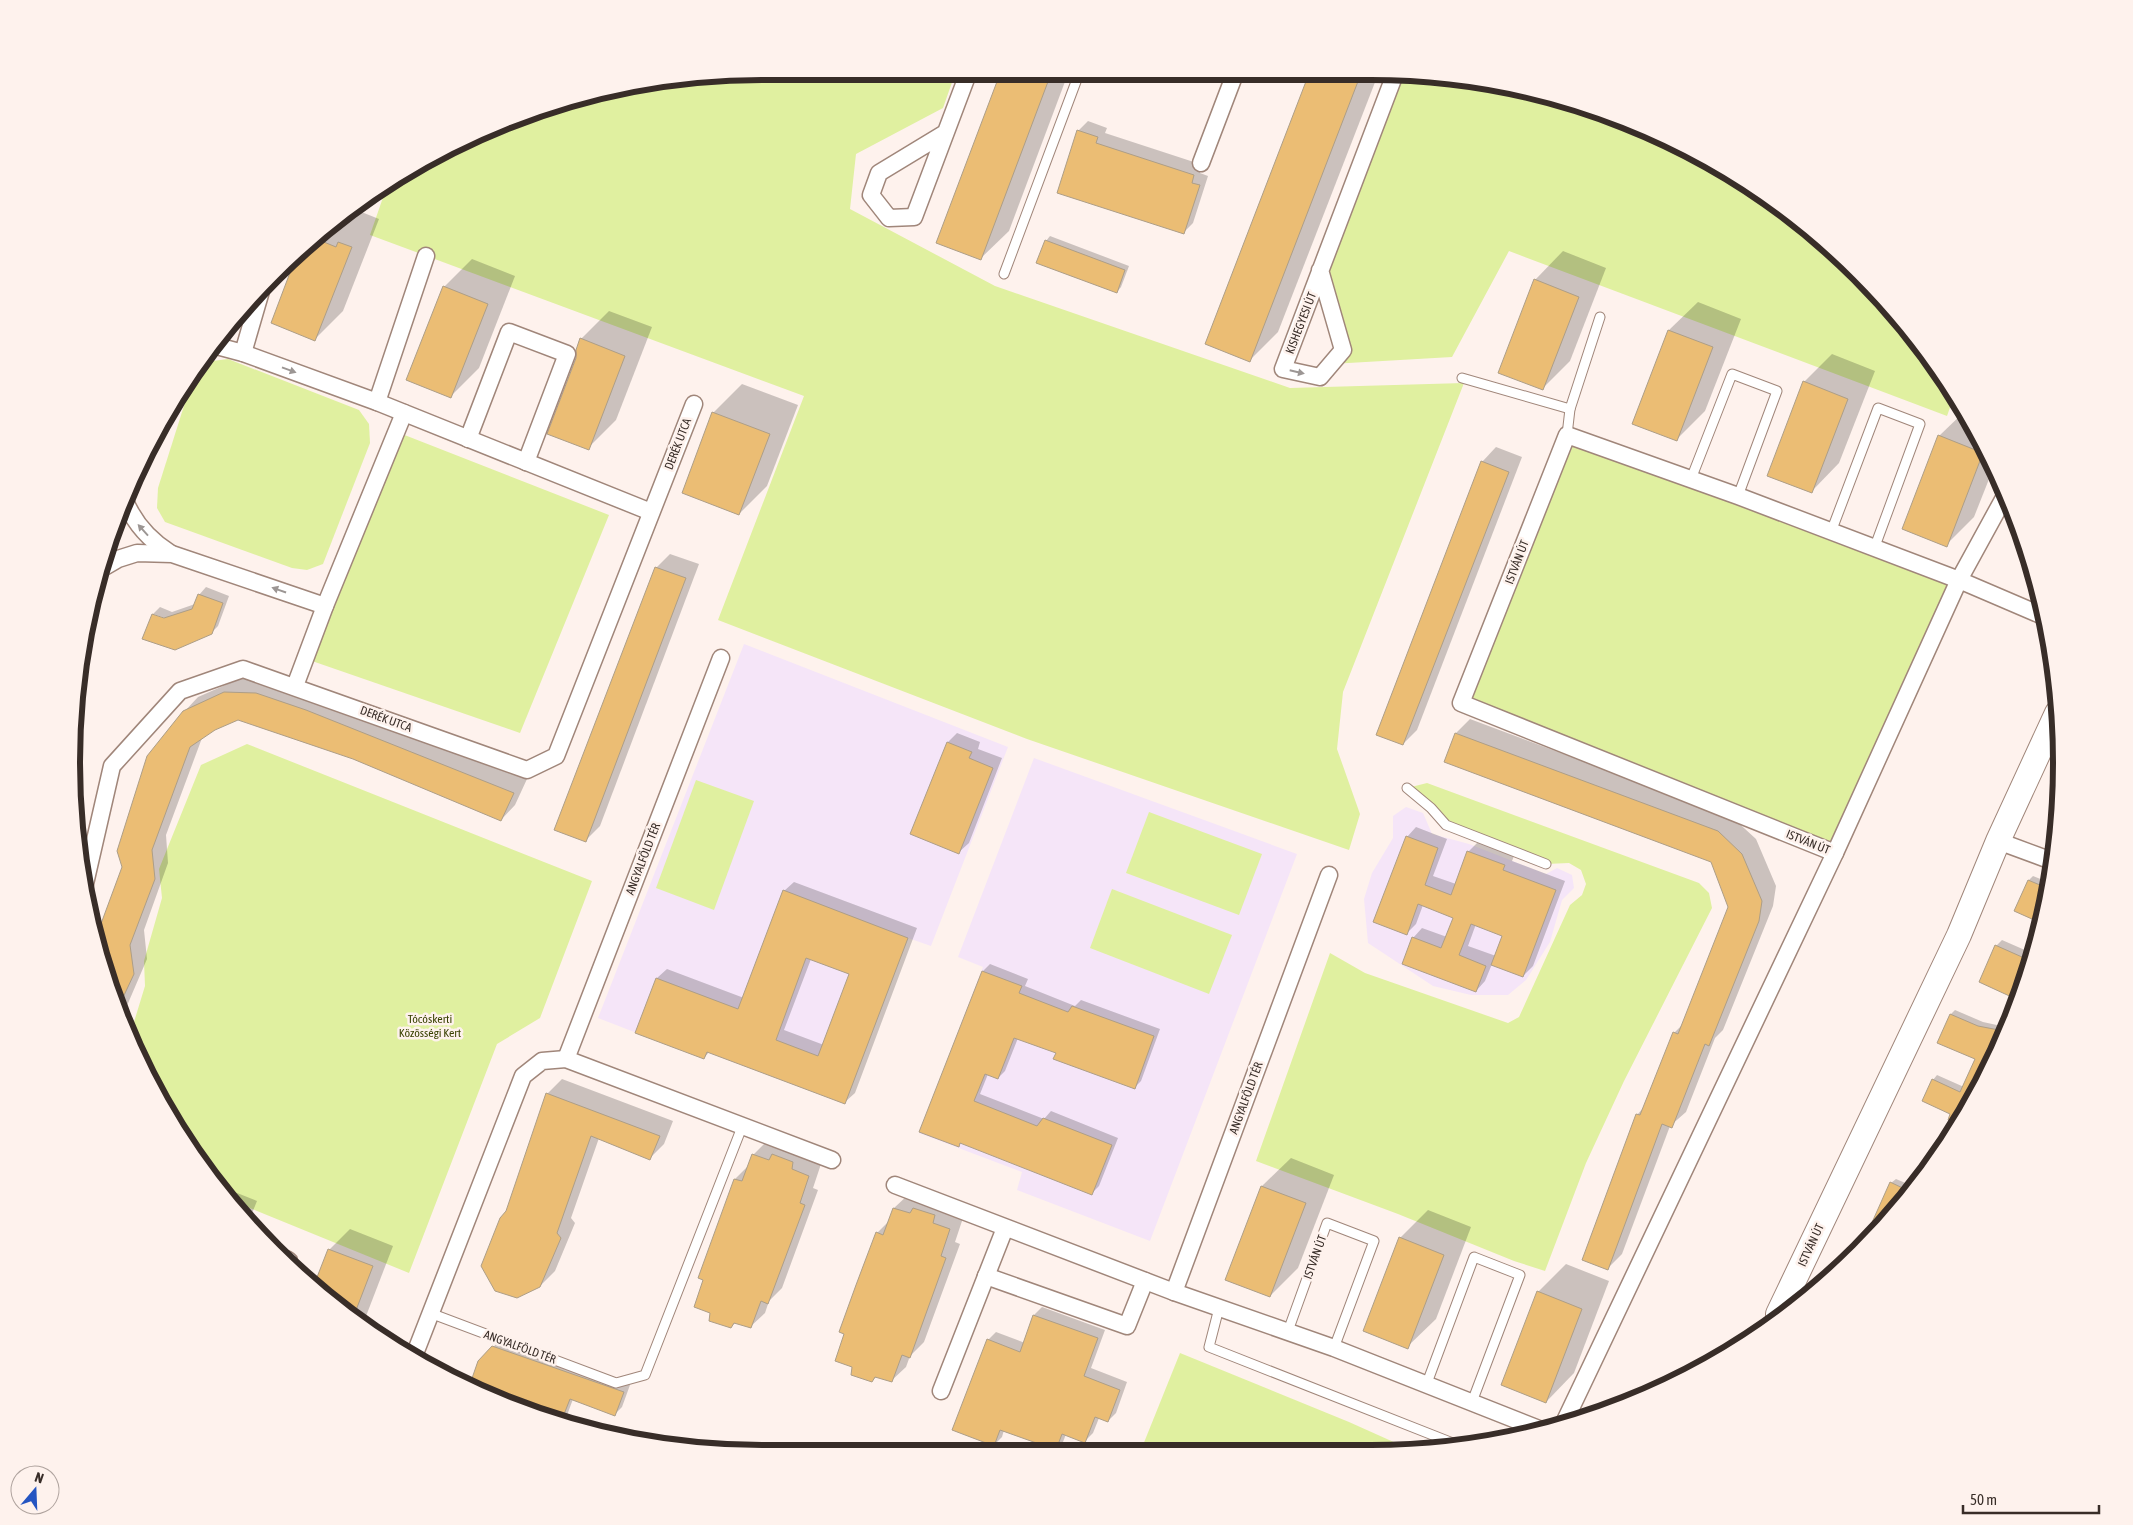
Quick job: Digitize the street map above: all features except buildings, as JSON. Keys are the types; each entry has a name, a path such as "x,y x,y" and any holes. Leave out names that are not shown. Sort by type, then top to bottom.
{"street":[{"path":"945,134 880,173 871,195 889,218 914,217 966,80"},
{"path":"1201,164 1233,80"},
{"name":"KISHEGYESI ÚT","path":"1320,270 1343,350 1320,377 1283,369 1320,270 1393,81"},
{"path":"377,402 426,256"},
{"path":"243,353 257,303"},
{"path":"468,438 509,332 567,354 526,462"},
{"path":"220,348 243,353 404,412 651,512"},
{"name":"DERÉK UTCA","path":"89,868 112,766 180,691 244,669 527,770 556,756 694,404"},
{"path":"295,686 325,606 404,412"},
{"path":"1567,435 1691,478 1959,580 2036,613"},
{"name":"ISTVÁN ÚT","path":"1567,435 1461,702 1835,853"},
{"name":"ISTVÁN ÚT","path":"1567,1416 1835,853 1959,580 2002,502"},
{"path":"129,510 131,516 144,532 156,544 172,554 325,606"},
{"path":"110,564 136,553 172,554"},
{"name":"ANGYALFÖLD TÉR","path":"566,1059 721,658"},
{"name":"ISTVÁN ÚT","path":"1781,1308 1958,935 1998,841 2052,724"},
{"path":"1998,841 2046,859"},
{"name":"ANGYALFÖLD TÉR","path":"1174,1292 1329,875"},
{"path":"416,1351 523,1076 542,1061 566,1059 832,1160"},
{"path":"895,1185 1174,1292 1288,1331 1427,1383 1531,1426"},
{"path":"941,1391 1005,1228"},
{"path":"986,1276 1128,1326 1145,1281"}],"lane":[{"path":"1004,274 1077,80"},
{"path":"1567,435 1570,409 1600,317"},
{"path":"1691,478 1732,374 1776,391 1738,496"},
{"path":"1462,378 1570,409"},
{"path":"1830,532 1878,408 1920,424 1874,549"},
{"path":"1407,788 1431,808 1446,824 1546,864"},
{"name":"ANGYALFÖLD TÉR","path":"430,1313 616,1383 645,1375 742,1127"},
{"name":"ISTVÁN ÚT","path":"1288,1331 1327,1224 1374,1240 1334,1348"},
{"path":"1427,1383 1474,1257 1520,1275 1472,1402"},
{"path":"1219,1308 1208,1347 1445,1441"}],"shaded area":[{"path":"744,644 1008,747 931,946 908,938 845,1104 720,1057 713,1036 704,1059 598,1018"},
{"path":"1034,758 1297,854 1150,1241 1017,1190 1022,1172 919,1133 983,967 958,957"},
{"path":"1406,807 1423,813 1432,834 1469,844 1546,874 1557,868 1572,875 1574,888 1562,900 1550,942 1526,980 1508,995 1471,995 1433,986 1368,943 1364,899 1372,873 1393,838 1393,816"}],"green space":[{"path":"953,80 943,108 856,154 850,209 995,286 1290,388 1464,383 1343,692 1337,749 1360,814 1349,850 1027,739 718,620 804,396 370,235 384,194 421,171 501,132 543,116 586,103 629,93 718,81"},
{"path":"1393,81 1460,86 1504,93 1590,116 1632,132 1712,171 1750,195 1821,249 1884,312 1912,347 1951,404 1947,416 1509,251 1452,357 1331,364 1343,350 1320,271"},
{"path":"228,359 359,410 369,424 370,443 323,564 307,570 292,568 165,522 157,508 158,488 187,395 211,361"},
{"path":"402,434 609,515 520,733 312,661"},
{"path":"1567,435 1959,580 1835,853 1461,703"},
{"name":"Tócóskerti Közösségi Kert","path":"247,744 592,881 540,1018 497,1044 409,1273 243,1205 195,1142 171,1104 133,1026 145,986 144,961 162,898 159,869 201,765"},
{"path":"696,780 754,801 714,910 656,888"},
{"path":"1427,783 1699,883 1709,893 1712,908 1624,1081 1586,1163 1545,1271 1514,1261 1398,1214 1256,1161 1330,953 1365,973 1508,1023 1519,1017 1570,905 1582,895 1586,884 1581,870 1569,863 1546,864 1446,825 1407,788"},
{"path":"1149,812 1262,854 1239,915 1126,873"},
{"path":"1112,889 1232,935 1209,994 1090,948"},
{"path":"1180,1353 1399,1444 1370,1445 1143,1445"}]}
